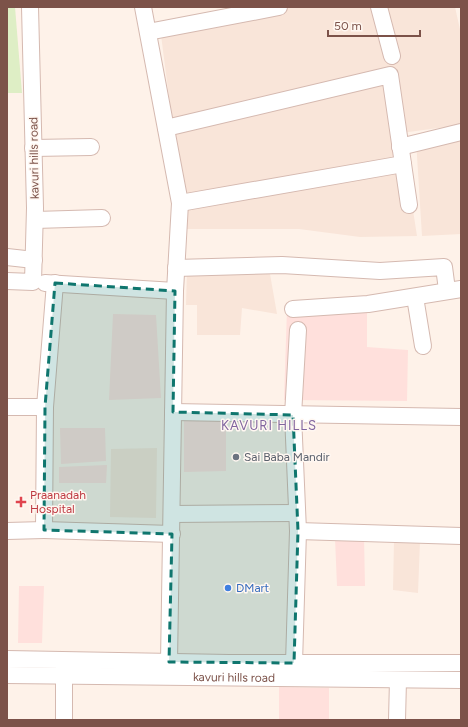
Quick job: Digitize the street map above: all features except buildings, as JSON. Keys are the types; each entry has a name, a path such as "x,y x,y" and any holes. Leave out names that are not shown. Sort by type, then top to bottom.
{"street":[{"name":"kavuri hills road","path":"30,7 35,220 33,282"},
{"path":"143,7 180,203 175,292 169,662"},
{"path":"148,32 279,7"},
{"path":"379,7 392,56"},
{"path":"166,128 390,75 409,205"},
{"path":"400,147 461,132"},
{"path":"33,148 91,147"},
{"path":"180,203 403,164"},
{"path":"35,220 102,218"},
{"path":"7,258 34,260"},
{"path":"176,268 282,265 380,271 444,267 454,289 368,304 293,309"},
{"path":"7,282 55,283 175,292"},
{"path":"44,530 45,407 55,283"},
{"path":"415,297 423,346"},
{"path":"294,662 298,531 293,415 298,330"},
{"path":"7,408 45,407"},
{"path":"173,412 461,417"},
{"path":"172,514 297,513"},
{"path":"7,531 44,530 172,534"},
{"path":"298,531 461,536"},
{"name":"kavuri hills road","path":"7,659 169,662 461,663"},
{"path":"64,660 64,720"},
{"name":"kavuri hills road","path":"7,675 461,680"},
{"path":"397,720 398,680"}],"highlighted area":[{"path":"55,283 175,291 173,412 293,415 298,531 294,663 169,662 172,534 44,530 45,407"}],"shaded area":[{"path":"287,7 455,7 461,34 461,125 401,133 417,236 360,237 299,229 186,229 161,35"},
{"path":"461,134 461,234 422,236 416,140"},
{"path":"187,269 270,274 277,314 242,308 240,335 197,335 197,305 186,305"},
{"path":"367,307 367,347 408,350 407,401 284,400 287,309"},
{"path":"113,314 156,315 161,398 109,400"},
{"path":"226,417 226,471 184,472 184,418"},
{"path":"60,428 105,428 106,461 61,464"},
{"path":"157,448 156,518 110,517 111,449"},
{"path":"107,465 106,483 59,483 59,467"},
{"path":"364,537 365,586 337,586 335,538"},
{"path":"394,541 420,541 418,593 393,590"},
{"path":"19,586 44,586 42,643 18,643"},
{"path":"279,687 329,688 329,720 279,720"}],"green space":[{"path":"7,7 15,7 22,93 7,93"}],"place":[{"name":"Sai Baba Mandir","path":"236,457"},
{"name":"Praanadah Hospital","path":"21,502"},
{"name":"DMart","path":"228,588"}],"district":[{"name":"KAVURI HILLS","path":"269,425"}]}
